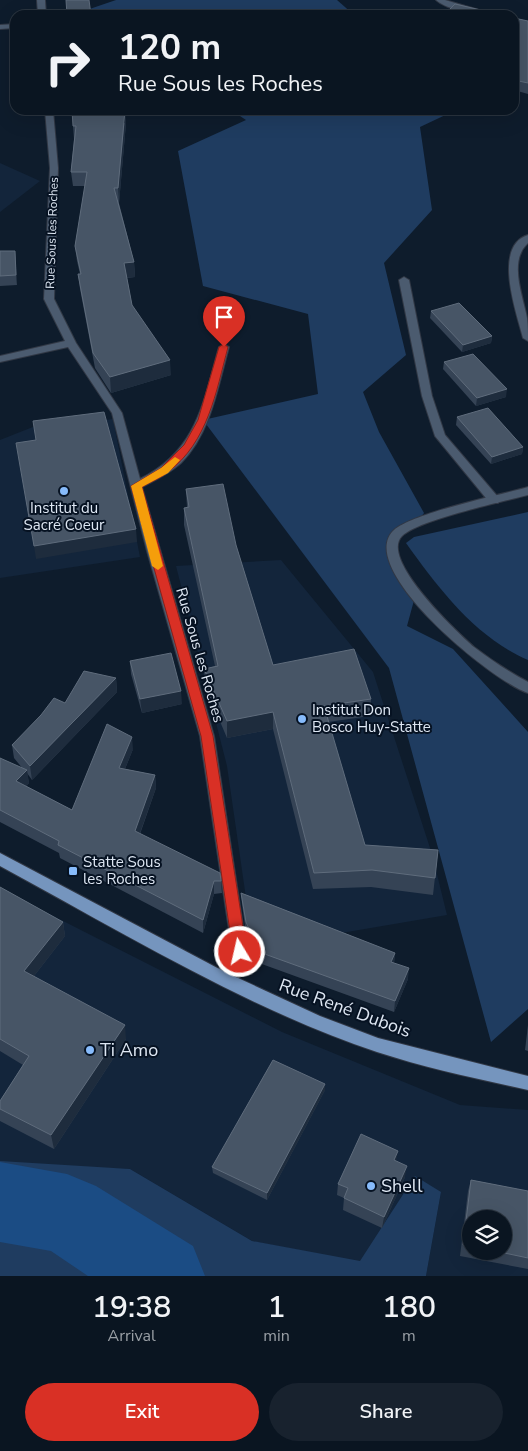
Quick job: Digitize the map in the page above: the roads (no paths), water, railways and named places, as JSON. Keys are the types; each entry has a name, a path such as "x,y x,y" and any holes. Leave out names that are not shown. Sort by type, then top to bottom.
{"main road":[{"name":"Rue René Dubois","path":"0,859 220,977 315,1021 378,1045 528,1083"}],"street":[{"path":"440,0 446,4 471,10"},
{"name":"Rue Sous les Roches","path":"49,115 54,168 49,300 71,343 116,413 207,736 240,952 220,977"},
{"path":"528,238 513,254 512,272 528,338"},
{"path":"404,280 427,396 440,436 494,500"},
{"path":"0,359 71,343"},
{"path":"136,486 164,470 188,447 203,420 224,347"},
{"path":"528,491 434,517 399,531 392,544 394,560 416,593 454,636 508,678 528,688"}],"waterway":[{"path":"0,1202 67,1214 163,1276"}],"place":[{"name":"Institut du Sacré Coeur","path":"64,491"},
{"name":"Institut Don Bosco Huy-Statte","path":"302,719"},
{"name":"Statte Sous les Roches","path":"73,871"},
{"name":"Ti Amo","path":"90,1050"},
{"name":"Shell","path":"371,1186"}]}
